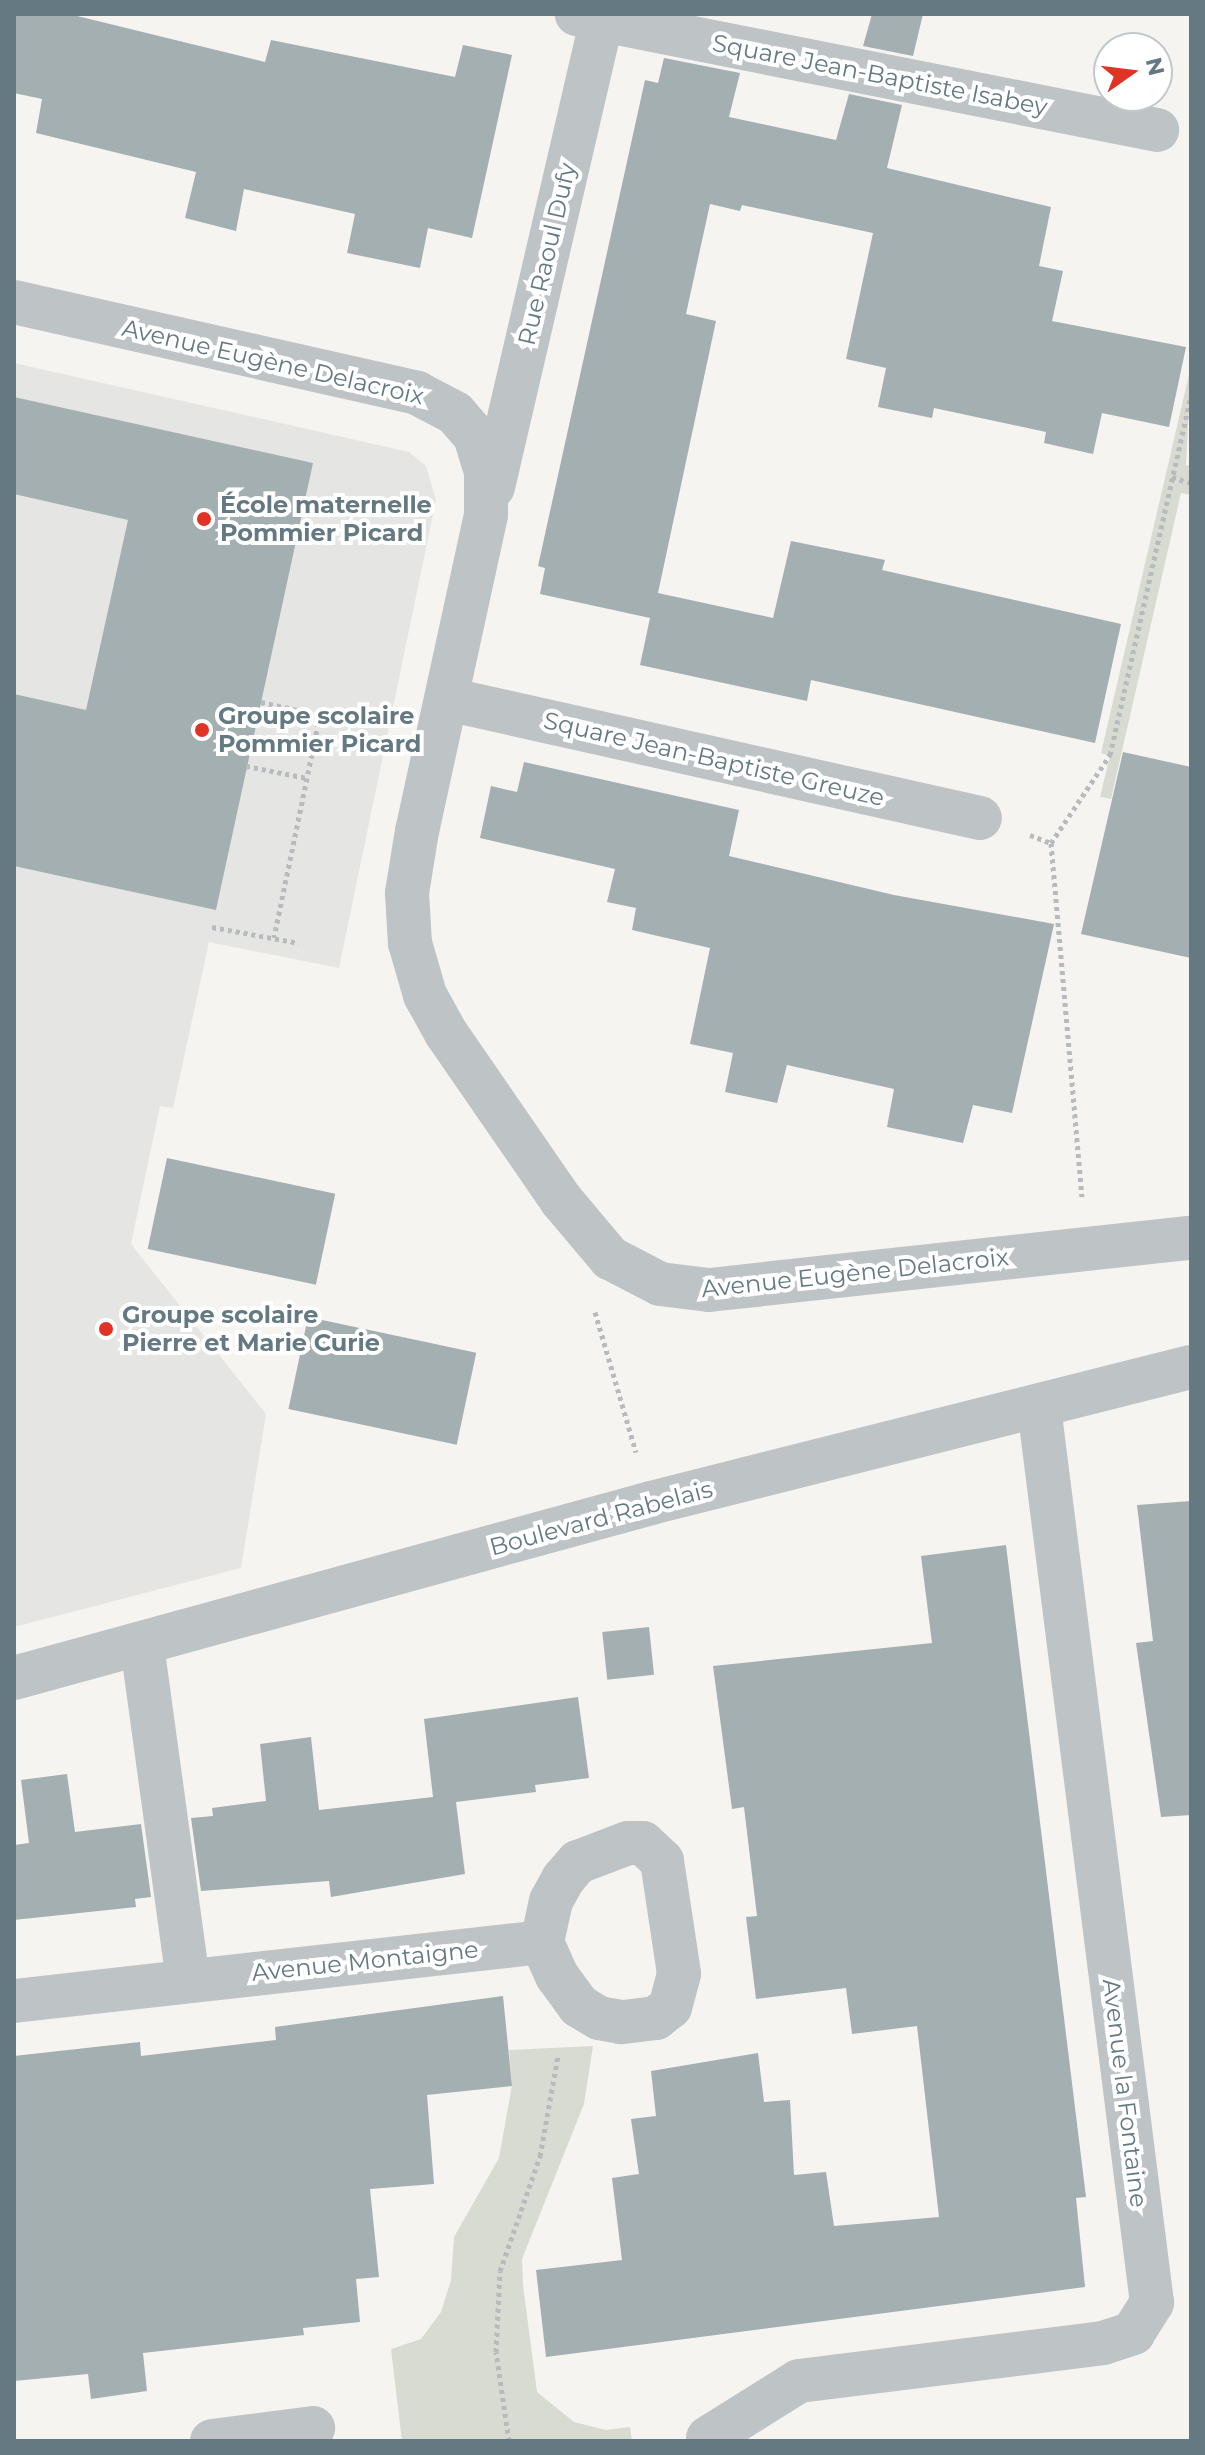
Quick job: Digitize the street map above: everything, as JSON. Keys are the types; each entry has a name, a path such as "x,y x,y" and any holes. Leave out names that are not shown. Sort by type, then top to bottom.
{"street":[{"name":"Square Jean-Baptiste Isabey","path":"590,17 1157,130"},
{"name":"Rue Raoul Dufy","path":"486,515 590,17"},
{"name":"Avenue Eugène Delacroix","path":"14,302 438,402 467,424 483,453 486,515 409,876 413,960 446,1033 562,1201 610,1258 660,1284 709,1290 1191,1238"},
{"name":"Square Jean-Baptiste Greuze","path":"447,699 980,818"},
{"name":"Boulevard Rabelais","path":"14,1678 651,1503 1191,1367"},
{"name":"Avenue la Fontaine","path":"708,2438 799,2381 1103,2343 1133,2333 1152,2303 1039,1407"},
{"path":"142,1645 188,1979"},
{"path":"628,1843 654,1850 662,1861 678,1994 656,2018 639,2022 599,2018 579,2006 557,1976 542,1942 551,1901 578,1862 628,1843"},
{"name":"Avenue Montaigne","path":"14,2001 188,1979 542,1942"},
{"path":"212,2441 313,2428"}],"path":[{"path":"1086,1250 1051,843 1110,755 1191,395"},
{"path":"1172,477 1191,483"},
{"path":"261,702 320,715 274,938"},
{"path":"246,766 307,778"},
{"path":"980,818 1051,843"},
{"path":"212,927 299,943"},
{"path":"593,1307 651,1503"},
{"path":"509,2441 496,2352 500,2271 540,2156 558,2058 579,2006"}],"shaded area":[{"name":"Groupe scolaire Pommier Picard","path":"14,363 409,452 426,466 436,500 339,968 209,942 173,1108 160,1106 131,1244 266,1414 241,1568 14,1627"},
{"path":"1191,366 1186,465 1191,466 1191,495 1181,493 1111,799 1100,797 1110,756 1101,753"},
{"path":"593,2046 584,2104 522,2259 523,2285 537,2392 574,2422 606,2430 630,2427 632,2441 402,2441 391,2349 421,2339 441,2312 451,2280 454,2237 499,2158 512,2085 509,2050"}],"building":[{"path":"14,14 69,14 265,62 271,40 455,77 463,45 512,55 472,238 428,228 420,268 347,253 355,214 244,189 236,231 185,218 196,172 36,133 42,99 14,93"},
{"path":"872,14 923,14 913,56 863,46"},
{"path":"664,58 740,73 729,117 836,140 849,94 902,105 887,168 1051,207 1039,266 1063,271 1052,321 1186,347 1169,427 1102,413 1093,454 1044,443 1046,432 934,408 932,418 878,407 886,368 846,359 873,233 742,205 740,211 710,204 686,314 716,321 658,593 773,618 791,541 885,560 882,570 1121,624 1095,743 811,680 807,701 640,665 650,618 540,594 545,568 538,566 645,80 658,83"},
{"path":"14,397 313,463 216,910 14,866 14,694 86,710 128,520 14,494"},
{"path":"1123,752 1191,767 1191,958 1081,934"},
{"path":"524,762 739,810 729,856 894,895 1054,924 1012,1113 973,1105 963,1143 887,1127 894,1089 787,1065 777,1103 725,1092 733,1053 690,1044 710,948 632,930 636,908 607,902 615,869 480,838 491,786 517,792"},
{"path":"167,1158 335,1194 316,1285 148,1249"},
{"path":"308,1317 476,1353 457,1445 288,1409"},
{"path":"1191,1501 1191,1815 1161,1817 1136,1643 1153,1641 1137,1505"},
{"path":"1006,1545 1086,2197 1076,2198 1085,2287 546,2357 536,2270 622,2260 612,2178 639,2174 631,2119 656,2116 651,2071 758,2053 764,2102 790,2100 794,2175 826,2172 834,2226 939,2217 917,2026 852,2034 846,1988 756,1999 746,1917 757,1916 744,1807 732,1809 713,1666 932,1643 921,1556"},
{"path":"649,1627 654,1675 607,1680 602,1632"},
{"path":"578,1697 589,1778 535,1785 536,1792 456,1802 465,1874 331,1897 329,1881 201,1891 191,1818 213,1816 212,1808 266,1801 260,1744 311,1737 319,1810 433,1797 424,1719"},
{"path":"67,1774 75,1832 141,1824 151,1897 135,1899 136,1907 14,1920 14,1845 29,1843 21,1780"},
{"path":"503,1996 512,2086 427,2095 434,2184 370,2189 379,2277 356,2279 360,2322 303,2328 304,2335 143,2353 147,2391 91,2399 88,2374 14,2381 14,2056 140,2042 141,2056 276,2040 275,2027"}],"place":[{"name":"École maternelle Pommier Picard","path":"204,519"},
{"name":"Groupe scolaire Pommier Picard","path":"202,730"},
{"name":"Groupe scolaire Pierre et Marie Curie","path":"106,1329"}]}
